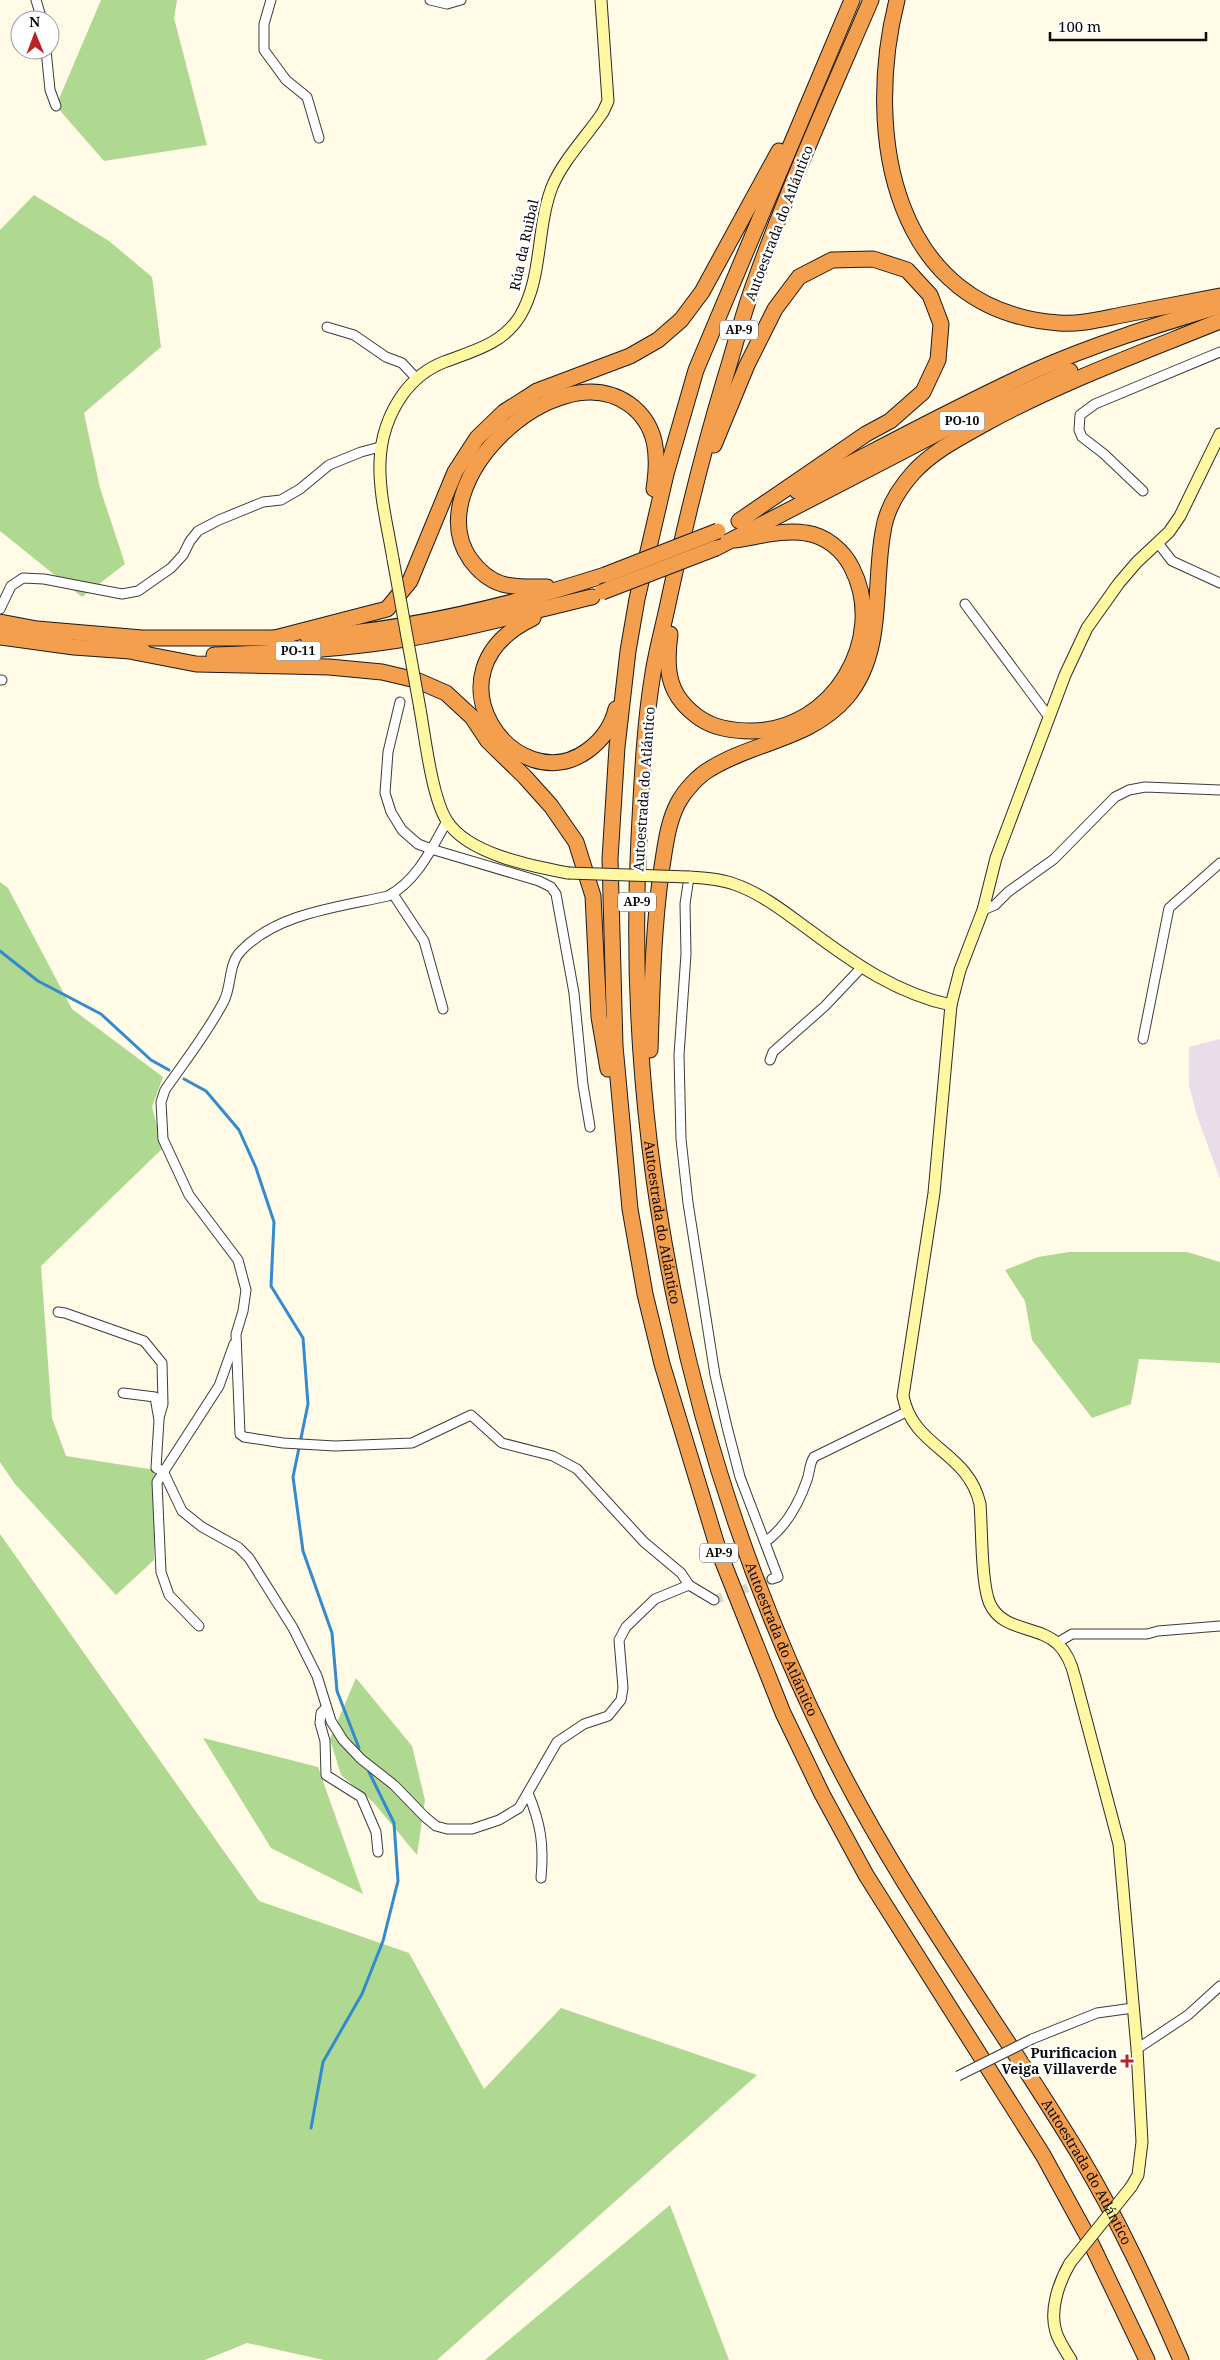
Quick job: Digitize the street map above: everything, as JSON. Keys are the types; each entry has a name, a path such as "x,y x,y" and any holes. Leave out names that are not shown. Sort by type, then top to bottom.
{"highway":[{"name":"Autoestrada do Atlántico","path":"852,0 696,370 666,474 650,539 628,651 617,747 610,859 614,1046 630,1209 645,1294 662,1364 719,1552 783,1713 822,1794 866,1875 1047,2164 1089,2239 1147,2360"},
{"name":"Autoestrada do Atlántico","path":"871,0 753,285 712,418 688,512 653,674 643,767 636,930 638,1008 648,1131 671,1286 706,1429 735,1524 789,1662 831,1751 902,1878 1084,2162 1151,2290 1181,2360"},
{"path":"897,0 888,41 885,90 885,118 892,171 907,219 928,256 942,272 963,290 1012,315 1027,320 1062,324 1095,320 1220,296"},
{"path":"271,639 387,609 410,580 455,472 477,438 504,412 537,392 630,356 658,340 681,320 702,292 818,80"},
{"path":"735,540 790,532 807,533 824,539 839,549 850,563 861,590 864,621 862,636 858,651 841,684 828,700 810,713 788,725 764,731 723,728 706,722 693,714 673,690 668,676 668,650 688,512 747,365 775,309 800,277 832,260 873,259 907,270 930,296 941,324 938,360 923,392 890,421 866,434 739,521"},
{"name":"PO-10","path":"718,531 961,405 1036,371 1130,334 1220,306"},
{"path":"648,1131 652,965 656,908 666,836 683,795 708,769 807,729 848,696 864,669 872,643 883,529 891,504 915,471 960,437 1025,402 1220,321"},
{"name":"PO-10","path":"716,548 735,540 968,417 1043,382 1114,354 1220,321"},
{"path":"566,588 520,587 502,584 486,577 466,553 460,535 458,517 469,479 481,459 497,439 517,420 534,410 567,396 588,393 608,396 626,403 640,414 651,429 657,448 650,539"},
{"name":"PO-11","path":"0,622 37,629 142,638 271,639 354,634 462,614 566,588 605,575 718,531"},
{"name":"PO-11","path":"0,637 74,647 204,655 275,653 355,646 411,638 471,626 597,594 716,548"},
{"path":"597,594 535,617 514,627 498,643 486,662 480,685 482,706 490,724 503,740 520,754 541,762 561,762 580,756 595,746 606,732 614,717 628,651"},
{"path":"134,652 196,664 329,667 382,672 416,680 446,694 472,717 488,741 525,777 551,806 576,842 593,896 599,1017 630,1209"}],"street":[{"path":"271,0 264,24 264,50 286,80 307,97 319,138"},
{"path":"430,0 447,4 462,0"},
{"name":"Rúa da Ruibal","path":"447,821 438,799 393,559 379,476 380,447 386,427 397,403 416,378 442,363 493,343 509,330 528,300 545,213 553,186 603,112 608,101 599,1"},
{"path":"47,60 50,90 56,106"},
{"path":"327,327 354,335 386,357 402,363 416,378"},
{"path":"1143,491 1104,454 1082,437 1079,430 1080,415 1095,404 1220,352"},
{"path":"1071,2360 1059,2339 1054,2322 1060,2282 1070,2263 1132,2187 1138,2175 1142,2142 1138,2049 1119,1844 1071,1664 1056,1643 1046,1636 1008,1623 995,1612 987,1593 980,1504 977,1489 972,1480 957,1463 918,1430 906,1412 903,1396 904,1379 934,1193 951,1005 960,970 982,910 996,858 1065,675 1087,628 1119,583 1169,532 1180,516 1220,434"},
{"path":"0,609 11,586 23,578 44,579 122,594 138,591 154,581 177,562 198,531 263,502 281,500 300,489 329,465 361,452 380,447"},
{"path":"1158,543 1172,561 1220,583"},
{"path":"965,604 1049,716"},
{"path":"400,702 388,752 385,793 391,812 402,830 418,844 539,881 551,887 556,894 574,993 583,1085 590,1127"},
{"path":"982,910 995,905 1008,892 1054,859 1115,797 1129,790 1145,788 1220,790"},
{"path":"199,1626 169,1595 161,1572 157,1482 219,1386 226,1370 243,1311 246,1290 238,1260 190,1195 175,1167 163,1139 161,1102 165,1090 223,1002 234,961 240,952 263,932 276,925 324,910 393,894 415,874 432,849 447,821 469,842 525,864 568,873 689,877 714,879 735,884 772,902 861,968 902,990 931,1001 951,1005"},
{"path":"1143,1039 1169,908 1220,863"},
{"path":"689,877 685,904 686,954 679,1055 683,1157 698,1280 714,1374 740,1477 778,1577 772,1579"},
{"path":"393,894 424,941 443,1008"},
{"path":"770,1060 773,1052 826,1006 861,968"},
{"path":"58,1312 144,1341 162,1364 163,1404 159,1420 156,1468 163,1471 182,1511 202,1527 238,1548 249,1558 293,1628 317,1676 326,1708 337,1732 350,1748 394,1784 436,1826 447,1829 472,1829 499,1820 519,1808 540,1768 557,1742 584,1724 608,1716 621,1700 623,1688 619,1640 626,1627 656,1599 689,1585"},
{"path":"236,1334 240,1434 244,1437 335,1446 412,1442 471,1415 502,1443 553,1456 577,1469 644,1542 681,1573 689,1585 714,1600"},
{"path":"123,1393 154,1397 159,1420"},
{"path":"765,1542 779,1532 808,1479 810,1462 814,1458 906,1412"},
{"path":"1056,1643 1072,1634 1147,1634 1158,1631 1220,1626"},
{"path":"326,1708 321,1713 320,1723 325,1741 326,1775 361,1797 376,1832 378,1852"},
{"path":"528,1793 539,1821 543,1852 542,1878"},
{"path":"1138,2049 1188,2015 1220,1986"},
{"path":"958,2076 1032,2039 1096,2013 1133,2008"}],"shaded area":[{"path":"1220,1039 1220,1179 1197,1116 1189,1085 1189,1047"}],"green space":[{"path":"101,0 177,0 174,18 207,145 104,161 56,106"},
{"path":"34,195 109,241 152,277 161,347 84,413 100,488 125,564 82,597 0,531 0,230"},
{"path":"0,882 8,888 72,1009 163,1077 152,1107 163,1148 41,1266 52,1418 66,1456 155,1470 154,1560 116,1595 15,1484 0,1462"},
{"path":"1069,1252 1187,1252 1220,1262 1220,1363 1139,1359 1131,1404 1092,1418 1032,1340 1025,1301 1005,1270 1038,1257"},
{"path":"0,1534 259,1901 409,1953 484,2089 561,2008 757,2075 437,2360 324,2360 247,2343 205,2360 0,2360"},
{"path":"356,1678 412,1746 425,1800 417,1855 373,1802 341,1775 330,1739"},
{"path":"203,1738 318,1767 363,1894 271,1848"},
{"path":"670,2205 729,2360 485,2360"}],"waterway":[{"path":"0,951 38,981 101,1014 151,1060 169,1070"},
{"path":"184,1079 206,1091 239,1130 256,1168 274,1222 271,1286 303,1338 308,1404 293,1477 303,1551 332,1633 337,1691 359,1748"},
{"path":"311,2128 323,2062 362,1994 383,1941 398,1881 394,1823 369,1772"}],"tunnel":[{"path":"714,1600 772,1579"}],"place":[{"name":"Purificacion Veiga Villaverde","path":"1127,2061"}]}
